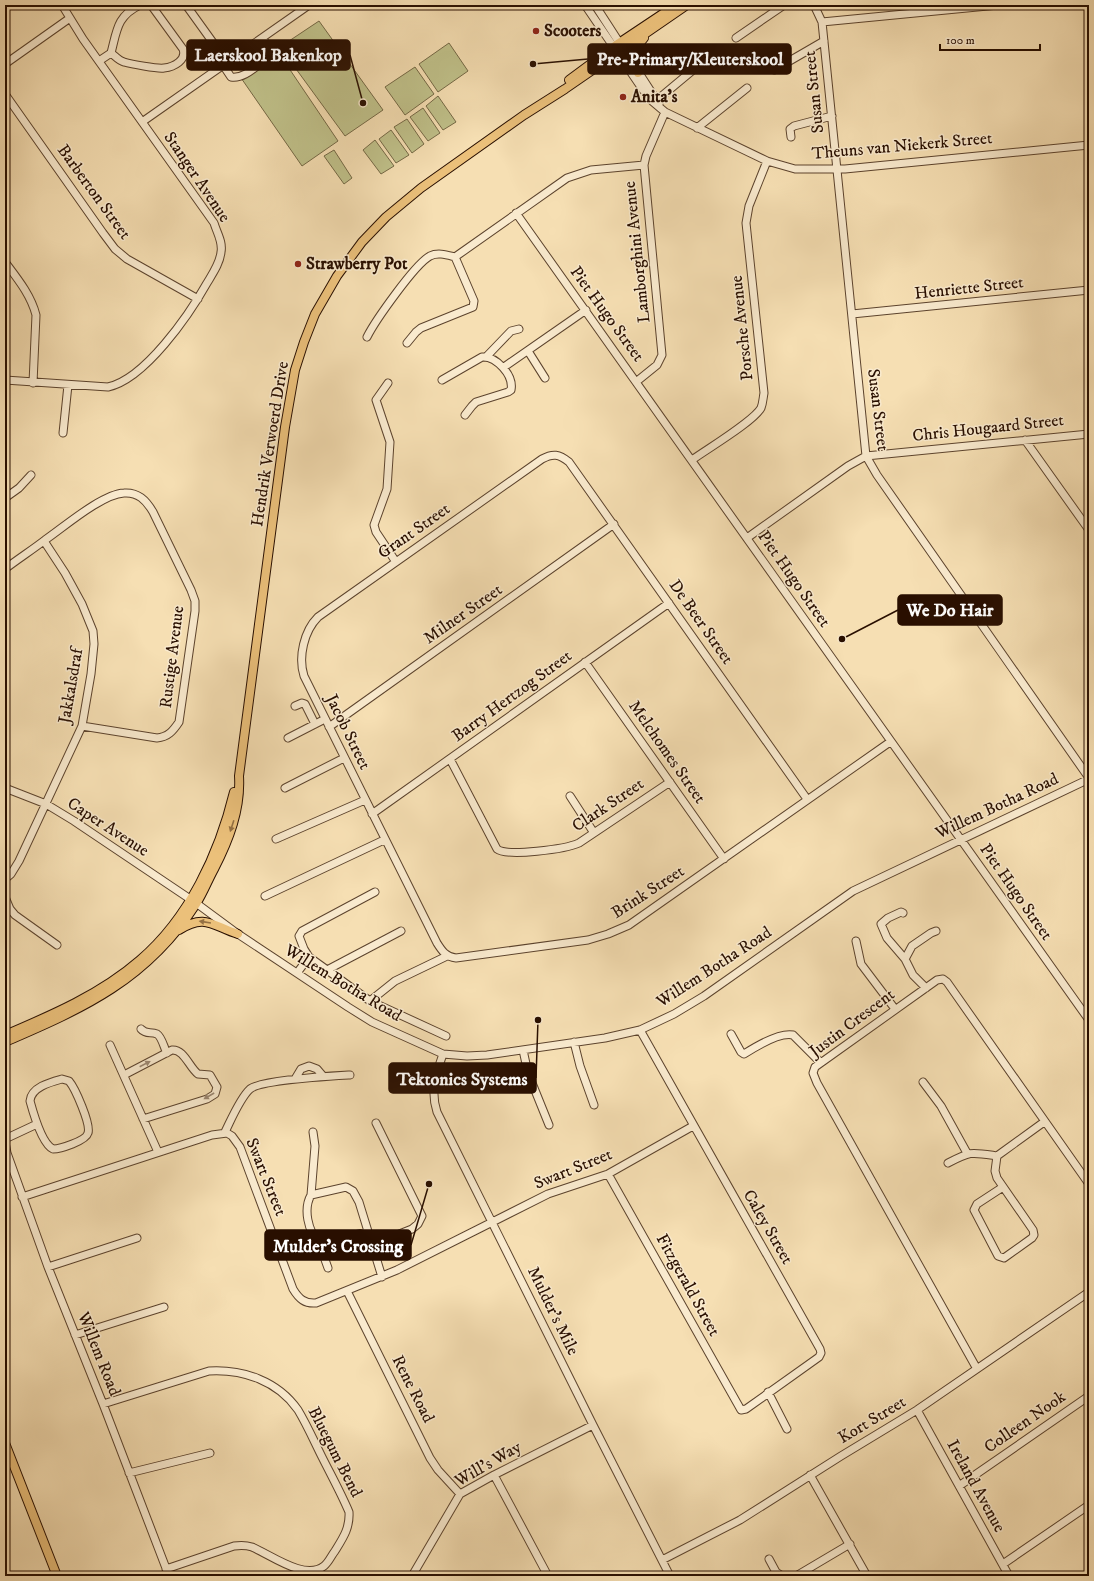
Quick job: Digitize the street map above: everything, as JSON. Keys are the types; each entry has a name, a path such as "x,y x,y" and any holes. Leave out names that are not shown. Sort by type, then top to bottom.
{"main road":[{"name":"Hendrik Verwoerd Drive","path":"5,1042 66,1015 118,985 145,965 173,934 222,854 233,824 239,790 239,776 285,427 295,370 315,314 338,276 362,242 386,217 421,188 524,115 535,104 618,48 676,5"},
{"name":"Hendrik Verwoerd Drive","path":"618,48 687,5"},
{"path":"638,73 635,63 635,53 639,44 652,28"},
{"name":"Hendrik Verwoerd Drive","path":"5,1035 63,1009 120,976 158,943 194,901"},
{"path":"173,934 189,924 198,921 212,923 238,934"},
{"path":"5,1443 57,1576"}],"street":[{"name":"Stanger Avenue","path":"5,380 108,387 125,380 155,354 184,320 218,264 222,245 214,223 99,61 62,5"},
{"path":"99,61 111,53 119,22 131,10 140,5"},
{"path":"111,53 124,62 163,68 176,64 184,57 185,54 183,49 151,5"},
{"path":"186,5 225,64 231,77 242,76 265,60 264,36"},
{"path":"142,122 309,5"},
{"name":"Theuns van Niekerk Street","path":"585,5 638,73 663,110"},
{"name":"Theuns van Niekerk Street","path":"595,5 618,48 643,90 652,101 663,110 697,128 767,161 795,169 838,169 1089,145"},
{"path":"736,38 784,5"},
{"name":"Susan Street","path":"814,5 822,22 866,456 877,475 1089,779"},
{"path":"822,22 998,5"},
{"path":"5,64 70,18"},
{"path":"774,70 824,41"},
{"path":"657,100 717,50"},
{"path":"697,128 747,88"},
{"name":"Barberton Street","path":"5,94 115,249 127,259 198,299"},
{"name":"Lamborghini Avenue","path":"636,382 657,365 662,354 644,165 663,110"},
{"path":"791,137 790,131 794,126 832,116"},
{"name":"Porsche Avenue","path":"692,460 751,419 757,413 763,401 764,393 746,222 749,206 767,161"},
{"path":"454,257 560,182 579,173 591,170 644,165"},
{"name":"Piet Hugo Street","path":"516,213 748,538 890,742 1089,1020"},
{"path":"367,338 385,309 423,261 435,254 446,254 454,257 474,301 473,307 421,328 407,343"},
{"path":"5,262 27,293 34,306 36,314 33,383"},
{"name":"Henriette Street","path":"852,314 1089,290"},
{"path":"504,367 586,310"},
{"path":"486,357 511,331 519,329"},
{"path":"528,351 545,378"},
{"path":"442,380 478,358 486,357 504,367 511,385 510,390 474,404 465,414"},
{"path":"388,383 376,400 390,442 387,489 374,525 376,532 396,562"},
{"path":"63,433 68,385"},
{"name":"Chris Hougaard Street","path":"748,538 852,463 866,456 1089,434"},
{"path":"1025,440 1089,530"},
{"name":"Grant Street","path":"302,662 307,634 313,622 542,459 554,454 559,455 569,462"},
{"name":"De Beer Street","path":"569,462 807,799"},
{"path":"5,498 31,475"},
{"name":"Rustige Avenue","path":"5,569 76,517 105,500 123,493 136,494 143,498 150,506 195,601 195,611 178,722 175,728 168,735 157,738 82,726"},
{"name":"Milner Street","path":"329,727 614,524"},
{"name":"Jakkalsdraf","path":"5,879 11,874 19,862 82,726 91,674 94,644 93,631 82,604 72,585 44,541"},
{"name":"Barry Hertzog Street","path":"372,814 669,603"},
{"name":"Jacob Street","path":"302,662 304,676 372,814"},
{"name":"Melchomes Street","path":"585,662 724,859"},
{"path":"295,706 302,703 305,704 315,724"},
{"path":"288,738 325,719"},
{"name":"Brink Street","path":"448,956 456,958 588,940 608,934 639,919 807,799 890,742"},
{"path":"285,788 344,758"},
{"name":"Clark Street","path":"450,759 497,849 512,853 567,847 579,843 670,782"},
{"name":"Willem Botha Road","path":"194,901 238,934 372,1022 443,1054 467,1056 487,1055 605,1038 640,1030 674,1014 704,996 853,891 1089,779"},
{"name":"Caper Avenue","path":"5,788 46,804 194,901"},
{"path":"570,796 594,832"},
{"path":"276,838 365,800"},
{"path":"370,1001 384,988 395,981 448,956 437,943 372,814"},
{"path":"265,896 384,840"},
{"path":"375,892 302,931 299,936 300,941 309,957 370,1001 446,1036"},
{"path":"5,897 10,909 15,915 57,945"},
{"path":"904,913 901,912 888,918 882,924 887,938 905,959 913,975 926,988"},
{"path":"327,970 401,931"},
{"path":"905,959 912,946 936,931"},
{"path":"856,941 861,964 895,1010"},
{"path":"297,973 309,957"},
{"name":"Justin Crescent","path":"977,1369 817,1083 813,1073 815,1067 937,980 943,979 1089,1184"},
{"path":"141,1028 148,1033 159,1036 167,1053"},
{"name":"Caley Street","path":"640,1030 821,1350 821,1354 817,1360 742,1411"},
{"path":"731,1034 741,1052 744,1054 768,1041 786,1034 793,1035 820,1062"},
{"path":"574,1042 580,1066 594,1104"},
{"path":"110,1046 158,1152"},
{"path":"124,1075 175,1050 180,1052 198,1074 210,1075 217,1087 215,1094 207,1099 143,1119"},
{"path":"523,1050 528,1073 548,1126"},
{"name":"Mulder's Mile","path":"443,1054 433,1089 434,1105 459,1159 493,1222 593,1425 670,1576"},
{"path":"295,1080 301,1069 309,1066 317,1069 323,1076"},
{"path":"225,1132 250,1089 255,1086 323,1076 350,1075"},
{"path":"62,1079 69,1081 74,1089 88,1125 88,1135 72,1144 53,1149 46,1143 38,1124 30,1101 34,1092 62,1079"},
{"path":"924,1082 941,1106 967,1153"},
{"path":"948,1163 967,1153 997,1156 1044,1122"},
{"path":"372,1246 412,1229 418,1224 422,1216 376,1123"},
{"path":"5,1139 38,1124"},
{"name":"Swart Street","path":"22,1197 158,1152 225,1132 232,1136 240,1147 295,1292 301,1299 309,1303 316,1303 382,1277 548,1194 608,1174 693,1126"},
{"path":"313,1132 315,1146 311,1196 307,1202 306,1210 314,1236 319,1242 328,1268"},
{"name":"Willem Road","path":"5,1142 7,1153 22,1197 48,1267 103,1404 167,1573"},
{"path":"997,1156 995,1171 997,1178 1033,1230 1034,1235 1004,1258 998,1256 974,1210 977,1204 1003,1187"},
{"name":"Fitzgerald Street","path":"608,1174 742,1411"},
{"path":"311,1196 346,1187 351,1188 359,1202 382,1277"},
{"path":"319,1242 368,1232"},
{"path":"48,1267 136,1238"},
{"name":"Rene Road","path":"347,1291 430,1458 438,1470 460,1494"},
{"name":"Kort Street","path":"662,1560 740,1520 810,1475 917,1410 1089,1292"},
{"path":"75,1335 164,1307"},
{"name":"Bluegum Bend","path":"103,1404 209,1371 223,1370 245,1373 266,1382 281,1393 297,1409 349,1512 349,1526 345,1534 325,1566 313,1572 296,1572 253,1548 243,1545 234,1546 167,1573"},
{"path":"768,1392 787,1429"},
{"name":"Colleen Nook","path":"959,1486 1089,1396"},
{"name":"Ireland Avenue","path":"917,1410 1009,1576"},
{"name":"Will's Way","path":"413,1575 460,1494 494,1475 593,1425"},
{"path":"129,1473 210,1453"},
{"path":"494,1475 548,1576"},
{"path":"810,1475 867,1576"},
{"path":"1003,1564 1089,1505"},
{"path":"796,1576 850,1544"},
{"path":"770,1559 776,1572 782,1576"}],"green space":[{"path":"319,21 383,110 345,136 280,47"},
{"path":"449,43 468,71 438,92 419,64"},
{"path":"276,49 338,141 302,166 239,75"},
{"path":"415,67 434,94 405,115 385,87"},
{"path":"438,96 456,122 443,130 426,106"},
{"path":"423,108 440,133 428,141 410,117"},
{"path":"407,119 424,144 412,153 394,127"},
{"path":"391,130 409,155 396,163 379,139"},
{"path":"375,140 394,166 381,174 363,150"},
{"path":"334,150 352,178 344,184 324,156"}],"place":[{"name":"Scooters","path":"536,31"},
{"name":"Pre-Primary/Kleuterskool","path":"533,64"},
{"name":"Anita's","path":"623,97"},
{"name":"Laerskool Bakenkop","path":"363,103"},
{"name":"Strawberry Pot","path":"298,264"},
{"name":"We Do Hair","path":"842,639"},
{"name":"Tektonics Systems","path":"538,1020"},
{"name":"Mulder's Crossing","path":"429,1184"}]}
